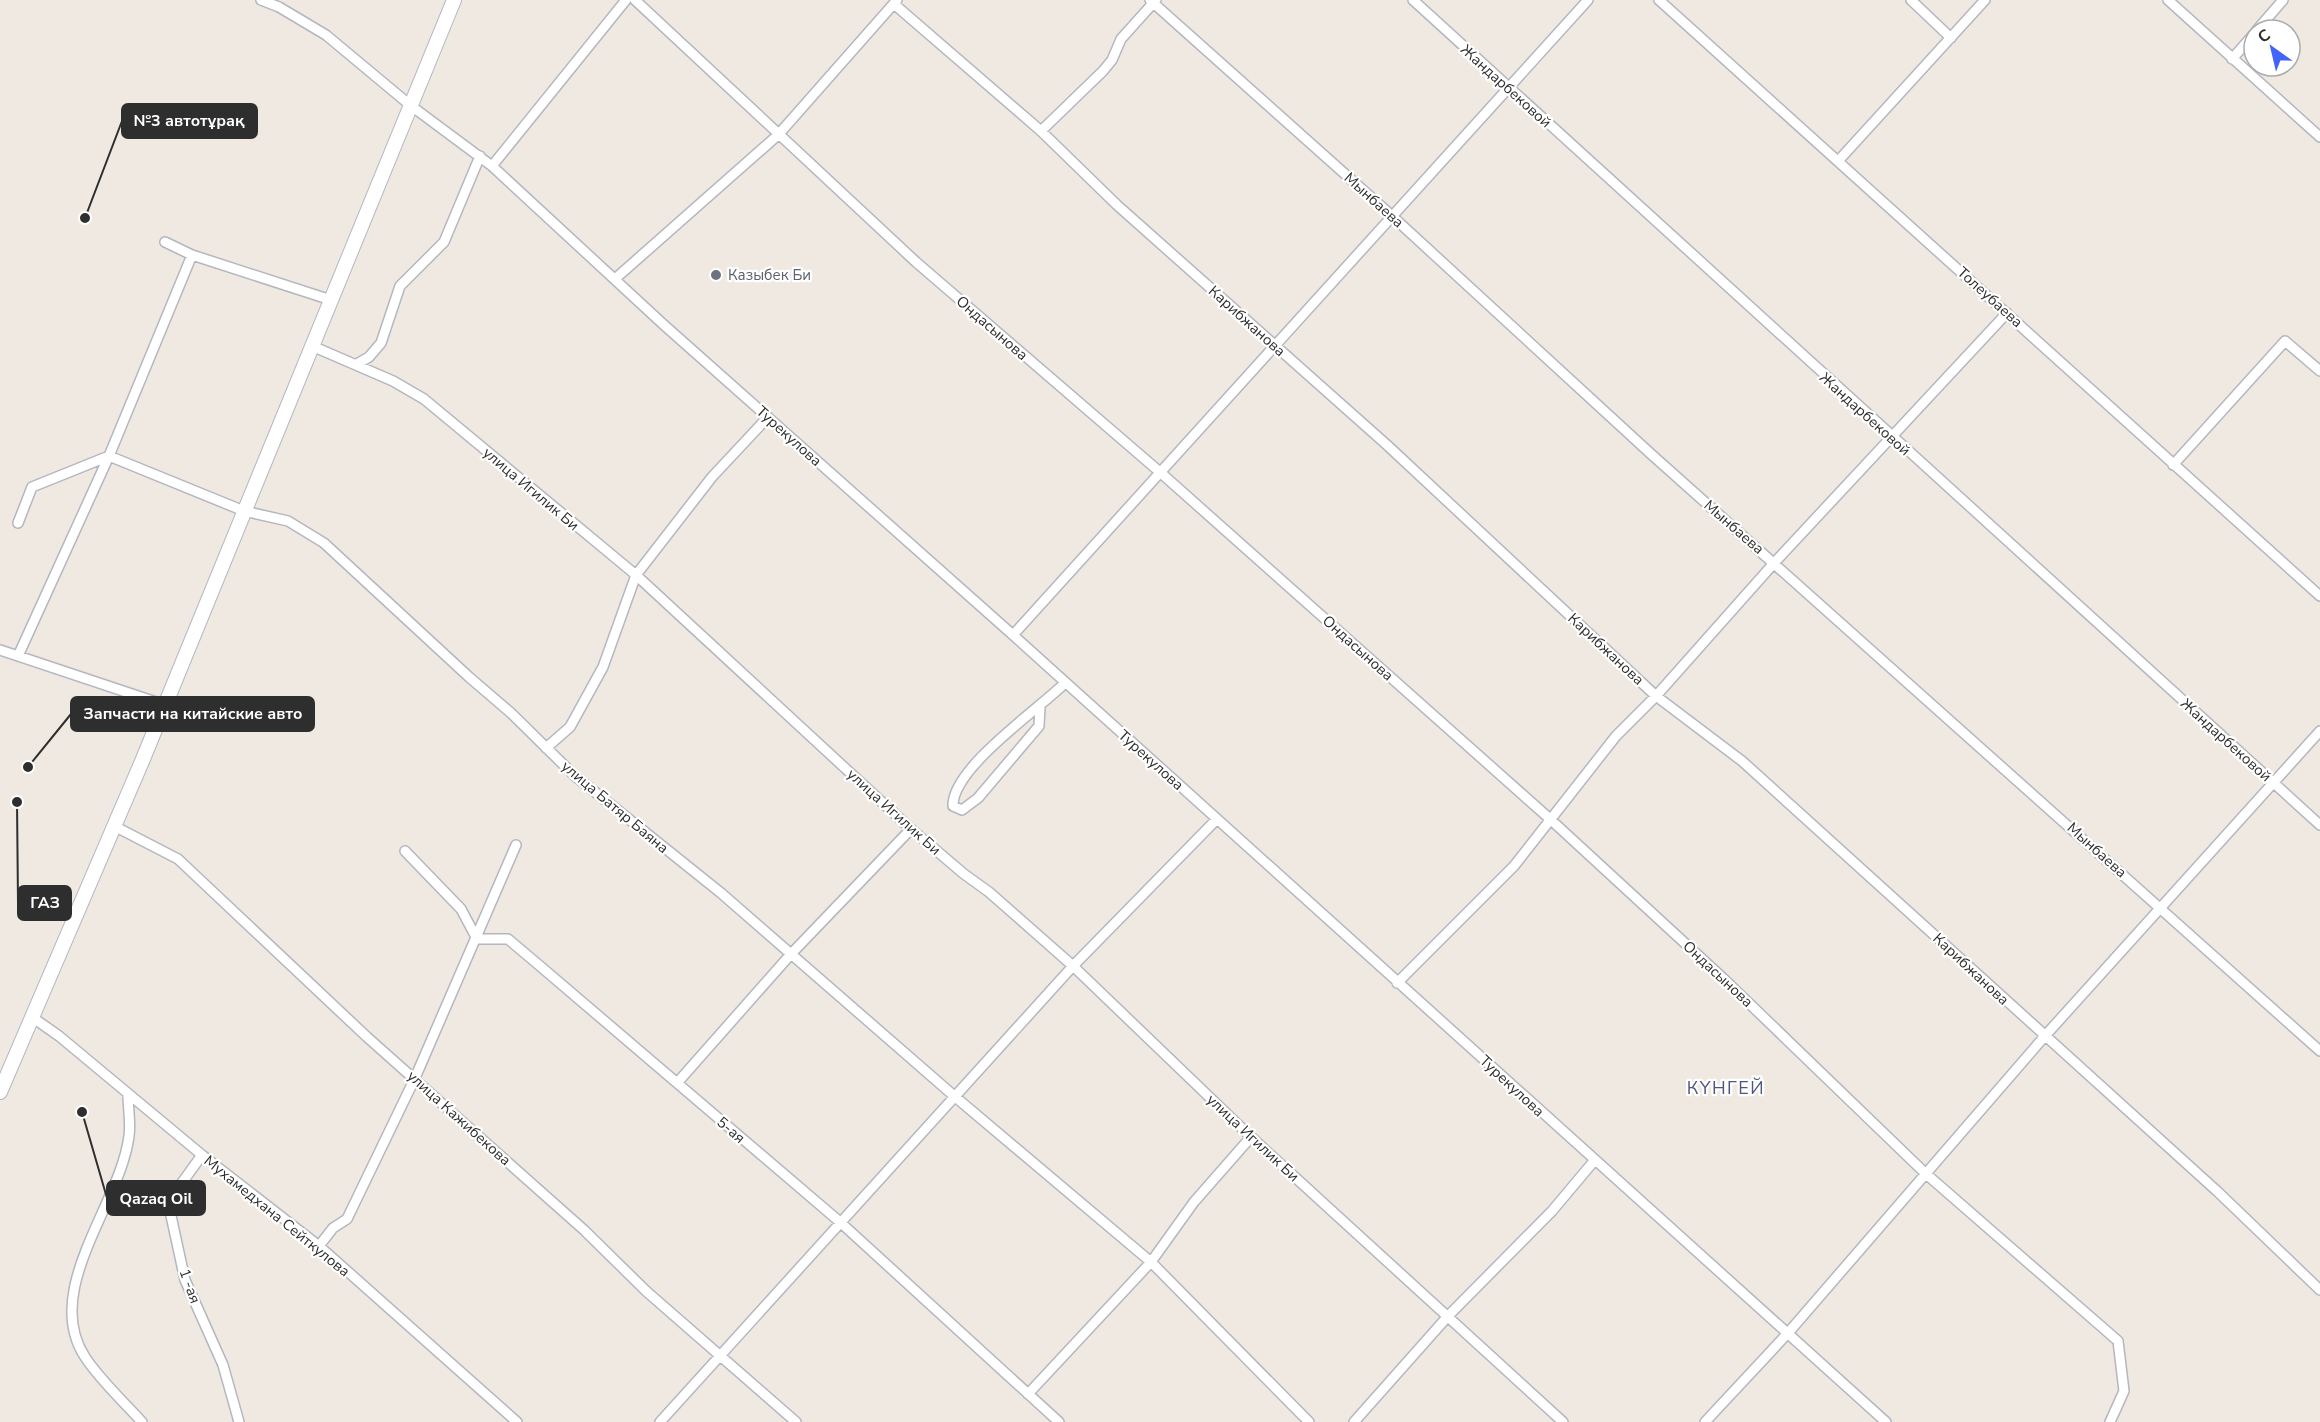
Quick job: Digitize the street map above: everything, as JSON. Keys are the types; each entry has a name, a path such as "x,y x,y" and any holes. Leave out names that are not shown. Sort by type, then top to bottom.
{"main road":[{"path":"0,1092 165,705 454,0"}],"street":[{"name":"Турекулова","path":"261,0 279,7 326,35 410,105 492,166 1886,1422"},
{"path":"492,166 626,0"},
{"name":"Ондасынова","path":"635,0 916,262 1161,472 1550,819 1726,981 1924,1173 2118,1341 2124,1391 2110,1422"},
{"path":"1041,131 1103,71 1112,60 1121,39 1153,0"},
{"name":"Мынбаева","path":"1153,0 1651,454 1775,562 2320,1051"},
{"name":"Жандарбековой","path":"1413,0 2320,825"},
{"path":"1013,635 1588,0"},
{"name":"Толеубаева","path":"1659,0 2320,596"},
{"path":"1911,0 1952,38"},
{"path":"1839,160 1985,0"},
{"path":"2168,0 2320,137"},
{"path":"2267,18 2283,0"},
{"path":"616,278 778,135 896,2"},
{"name":"Карибжанова","path":"896,2 1041,131 1117,205 1387,445 1656,696 1742,761 2044,1037 2218,1192 2320,1290"},
{"path":"2232,59 2242,48"},
{"path":"357,364 369,357 381,343 400,286 444,242 480,156"},
{"path":"165,242 192,255 331,300"},
{"path":"18,656 109,456 192,255"},
{"path":"1397,983 1514,866 1616,736 1656,696 1775,562 2007,313"},
{"path":"2173,465 2285,341 2320,371"},
{"name":"улица Игилик Би","path":"312,345 357,364 424,399 636,575 911,829 989,892 1073,966 1251,1137 1563,1422"},
{"path":"546,748 570,726 603,667 636,575 712,477 768,417"},
{"path":"18,523 32,487 109,456"},
{"name":"улица Батяр Баяна","path":"109,456 244,511 288,521 324,543 575,776 721,893 953,1095 1151,1262 1309,1422"},
{"path":"0,650 165,705"},
{"path":"1040,707 1039,726 978,798 962,810 953,806 958,788 978,761 1025,715 1040,707 1065,683"},
{"path":"1705,1422 1788,1333 1924,1173 2160,906 2320,731"},
{"path":"660,1422 953,1095 1073,966 1216,820"},
{"name":"улица Кажибекова","path":"114,826 178,859 359,1029 796,1422"},
{"path":"677,1083 792,954 911,829"},
{"path":"319,1246 333,1228 347,1219 415,1078 516,845"},
{"path":"405,851 461,909 477,939"},
{"name":"5-ая","path":"477,939 508,939 840,1222 1059,1422"},
{"name":"Мухамедхана Сейткулова","path":"32,1017 59,1036 202,1155 319,1246 517,1422"},
{"path":"128,1095 129,1136 120,1169 74,1283 73,1327 84,1356 142,1422"},
{"path":"1028,1394 1151,1262 1194,1202 1251,1137"},
{"name":"1 -ая","path":"202,1155 168,1202 185,1280 223,1365 239,1422"},
{"path":"1354,1422 1449,1316 1552,1211 1594,1161"}],"place":[{"name":"№3 автотұрақ","path":"85,218"},
{"name":"Казыбек Би","path":"716,275"},
{"name":"Запчасти на китайские авто","path":"28,767"},
{"name":"ГАЗ","path":"17,802"},
{"name":"Qazaq Oil","path":"82,1112"}],"district":[{"name":"КҮНГЕЙ","path":"1726,1088"}]}
